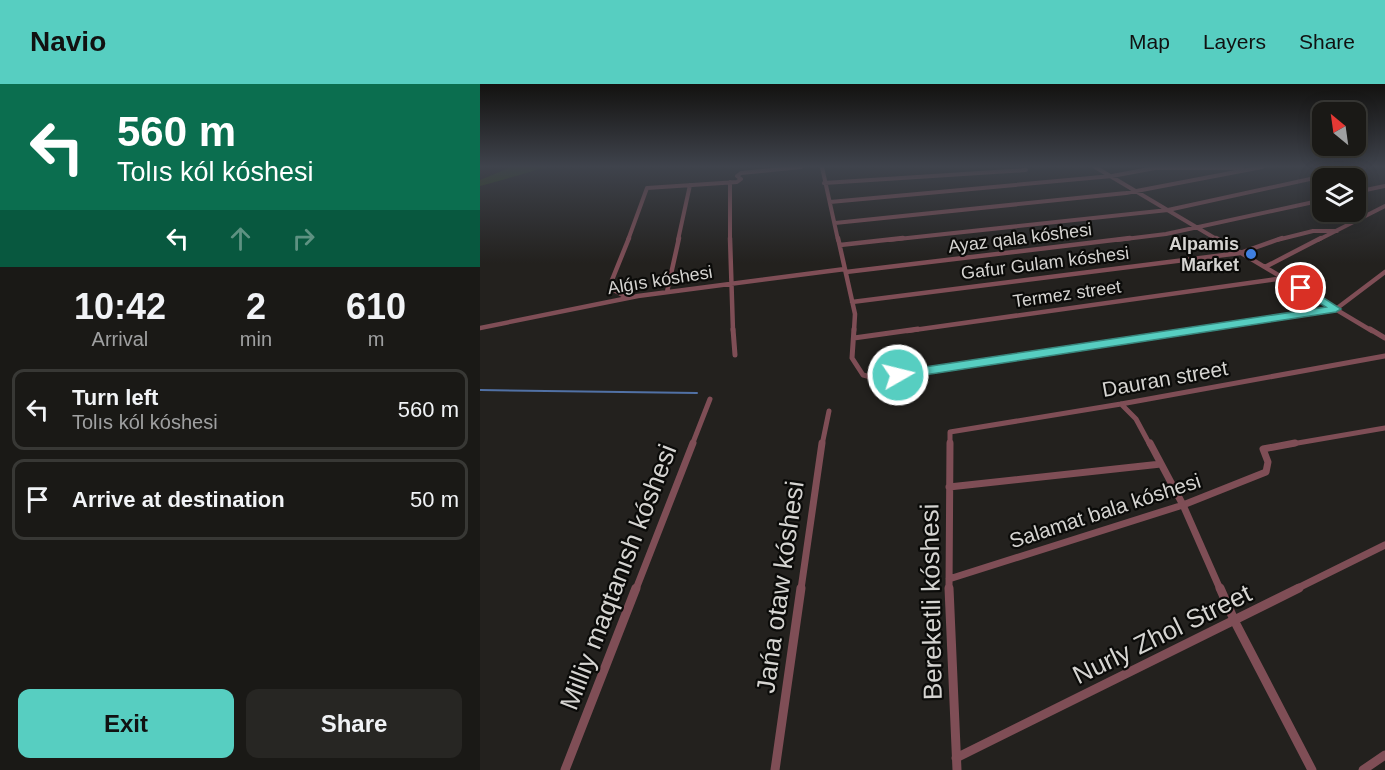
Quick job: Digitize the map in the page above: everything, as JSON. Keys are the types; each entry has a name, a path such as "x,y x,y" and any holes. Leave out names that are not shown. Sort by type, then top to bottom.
{"street":[{"path":"628,298 614,290 612,280 643,199"},
{"path":"667,292 687,199"},
{"path":"730,199 730,283 735,355"},
{"path":"829,199 855,314 852,358 863,375 875,378 1336,309 1385,272"},
{"path":"830,202 862,199"},
{"path":"835,223 1061,199"},
{"path":"1149,199 1385,338"},
{"path":"840,245 1168,210 1218,199"},
{"name":"Ayaz qala kóshesi","path":"845,271 1166,234 1312,202"},
{"path":"1265,267 1385,206"},
{"name":"Gafur Gulam kóshesi","path":"852,302 1240,253 1301,234 1319,230 1337,231"},
{"name":"Alǵıs kóshesi","path":"480,328 628,298 730,283 845,271"},
{"name":"Termez street","path":"854,338 1284,278"},
{"name":"Dauran street","path":"950,432 1121,404 1385,356"},
{"name":"Milliy maqtanısh kóshesi","path":"566,770 710,399"},
{"path":"1121,404 1136,419 1183,505 1235,622 1312,770"},
{"name":"Jańa otaw kóshesi","path":"775,770 829,411"},
{"name":"Salamat bala kóshesi","path":"949,579 1183,505 1266,472 1268,467 1263,449 1385,428"},
{"name":"Bereketli kóshesi","path":"950,432 949,579 957,770"},
{"path":"949,487 1161,464"},
{"name":"Nurly Zhol Street","path":"956,758 1235,622 1385,545"},
{"path":"1363,770 1385,754"}],"waterway":[{"path":"480,390 697,393"}],"place":[{"name":"Alpamis Market","path":"1251,254"}],"route":[{"path":"898,375 1336,309 1301,288"}]}
